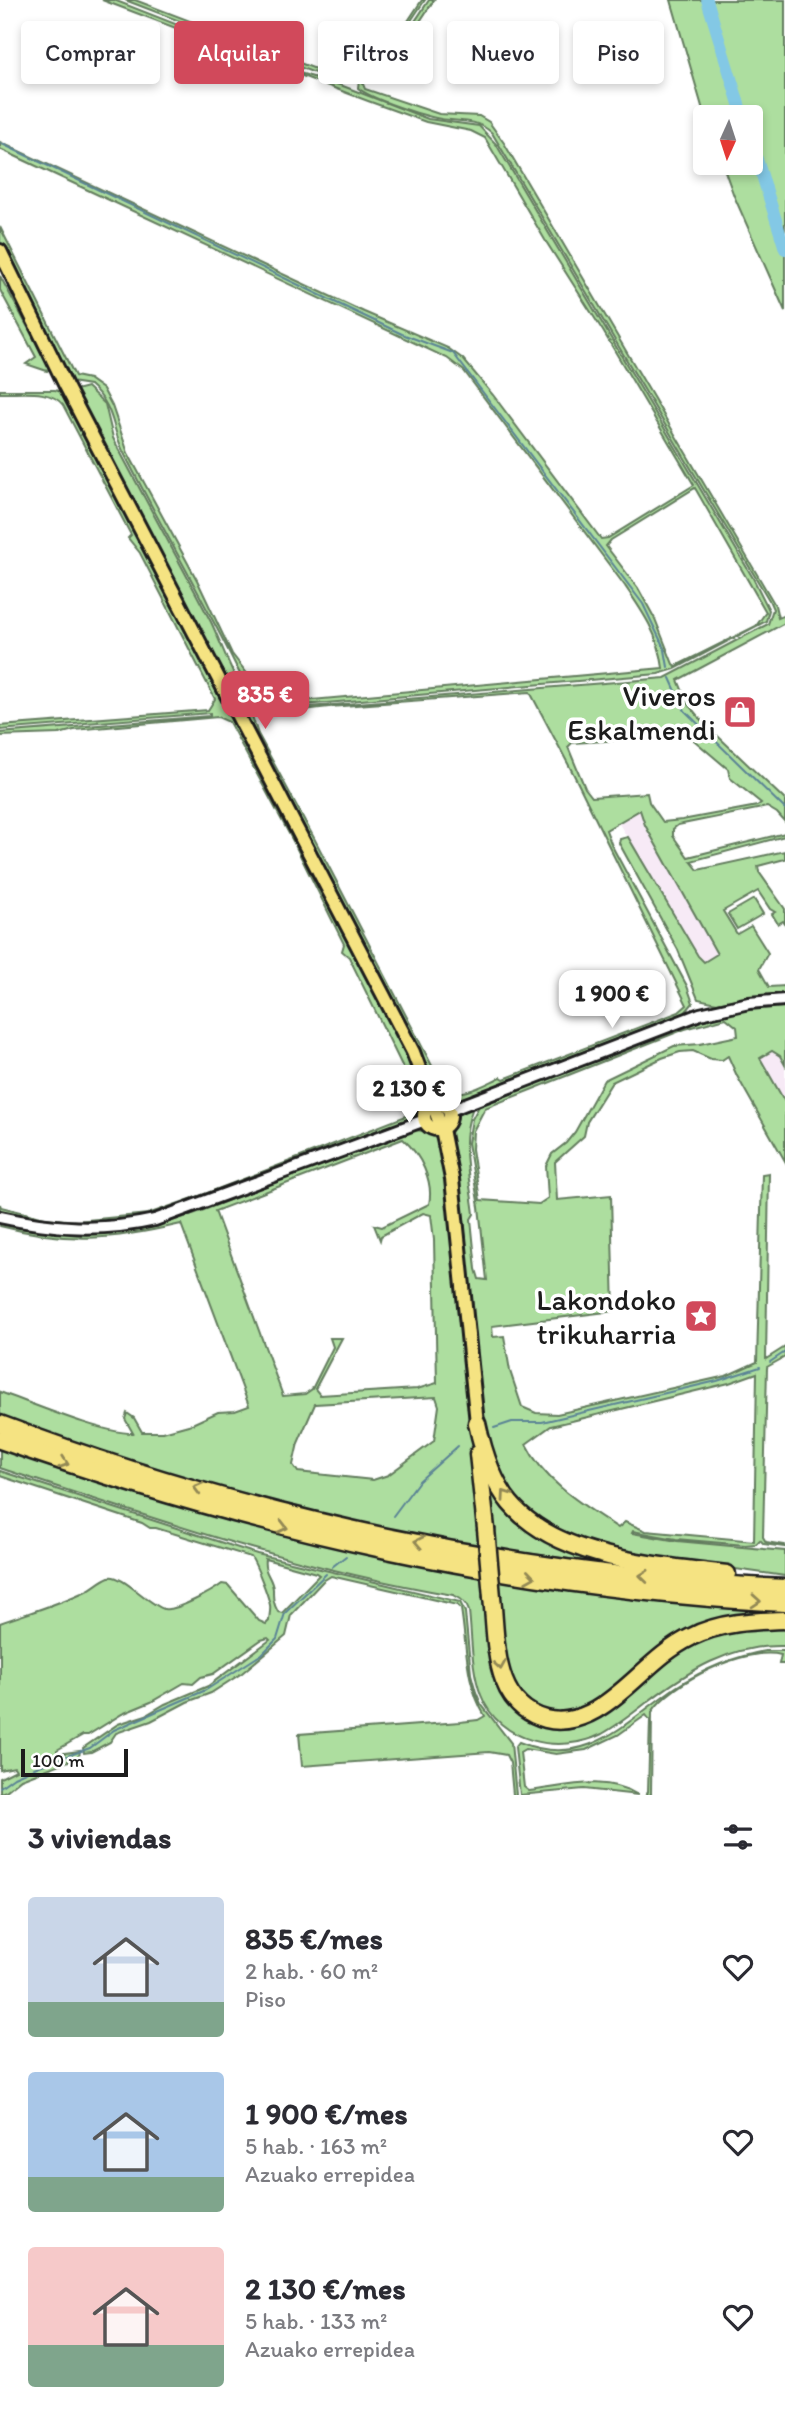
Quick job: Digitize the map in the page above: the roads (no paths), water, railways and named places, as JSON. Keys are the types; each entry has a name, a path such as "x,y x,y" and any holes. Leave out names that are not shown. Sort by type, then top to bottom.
{"highway":[{"path":"477,1423 492,1597 503,1680 510,1695 534,1715 549,1720 576,1718 601,1707 655,1660 693,1635 733,1624 785,1620"},
{"path":"477,1423 491,1470 510,1503 556,1538 580,1548 622,1558 785,1581"},
{"path":"0,1424 183,1484 351,1528 439,1546 572,1567 700,1582 785,1588"},
{"path":"0,1440 181,1500 291,1529 412,1556 580,1584 703,1598 785,1603"}],"main road":[{"path":"0,251 61,375 413,1052 434,1103 442,1129 457,1217 477,1423"},
{"path":"0,268 43,348 61,375"},
{"path":"434,1103 446,1105 450,1110 451,1118 442,1129 432,1128 425,1121 426,1110 434,1103"}],"street":[{"path":"450,1110 700,1014 749,1003 785,1000"},
{"path":"0,1217 71,1229 118,1227 156,1220 425,1121"}],"waterway":[{"path":"707,0 739,105"},
{"path":"0,143 402,334 453,353 643,604 665,650 668,667"},
{"path":"762,175 785,249"},
{"path":"670,678 685,711 785,809"},
{"path":"770,1362 785,1352"},
{"path":"494,1428 512,1422 542,1422 717,1381 760,1367"},
{"path":"393,1516 419,1481 458,1446"},
{"path":"332,1567 346,1556"},
{"path":"0,1787 14,1777 90,1748 114,1730 206,1690 262,1654 277,1639 285,1613 326,1574"}],"place":[{"name":"Viveros Eskalmendi","path":"740,712"},
{"name":"Lakondoko trikuharria","path":"701,1316"}]}
